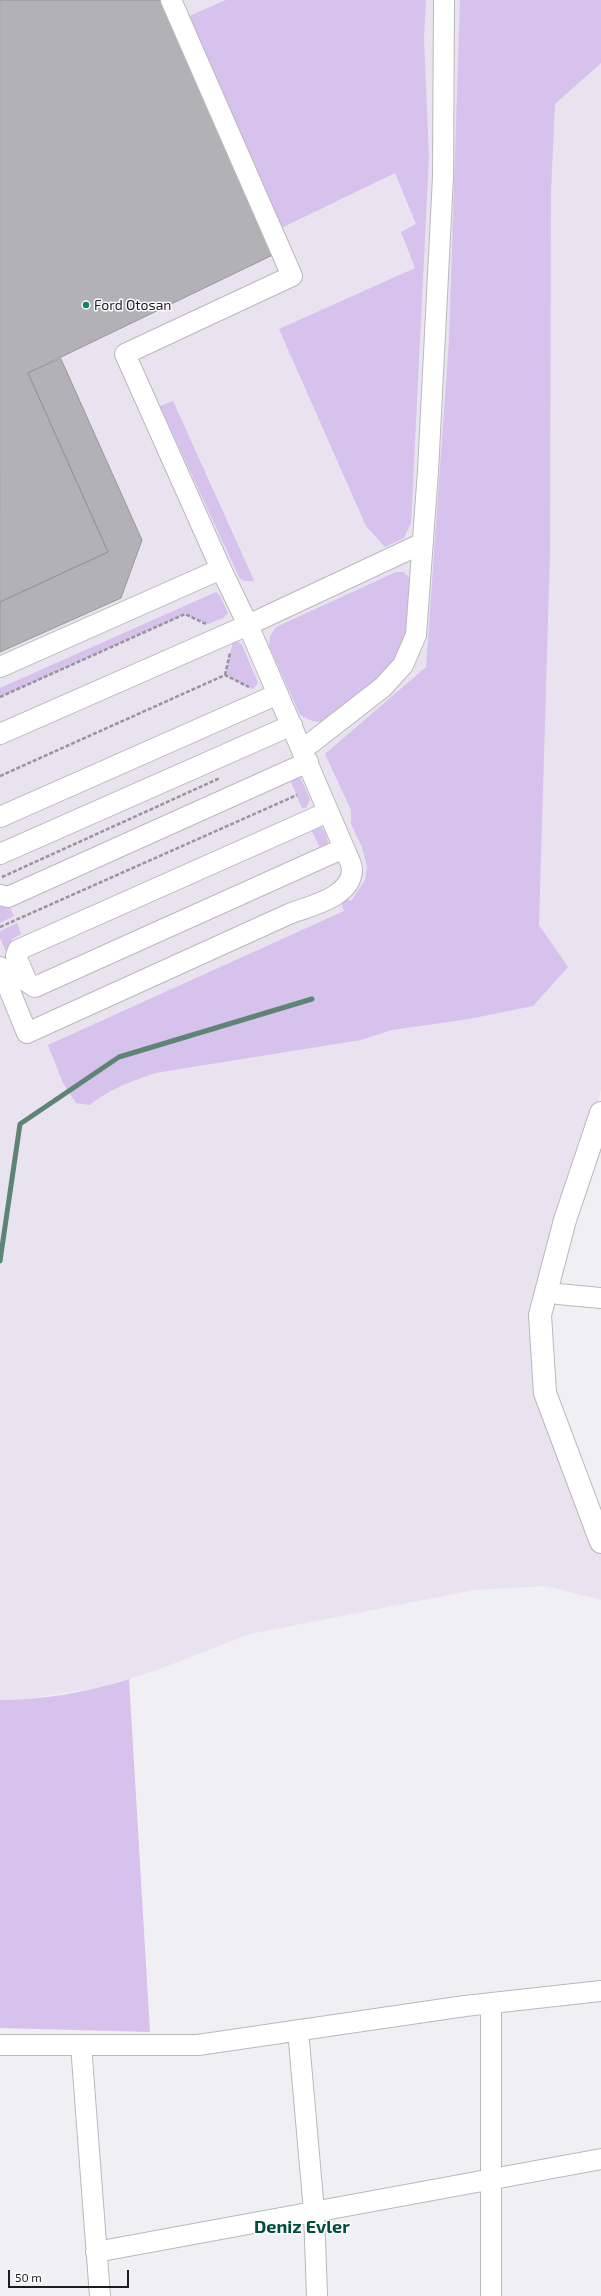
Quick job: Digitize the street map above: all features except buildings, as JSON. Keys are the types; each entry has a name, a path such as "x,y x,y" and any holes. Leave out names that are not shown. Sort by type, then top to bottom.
{"main road":[{"path":"601,1113 565,1220 540,1316 545,1393 601,1542"},
{"path":"601,1154 576,1222 553,1316 557,1391 601,1510"}],"street":[{"path":"20,965 1,970 27,1033 289,914 328,899 344,888 348,883 352,870 292,725 125,354 292,276 171,0"},
{"path":"0,895 8,897 305,756 383,687 403,665 416,635 423,543 443,177 444,0"},
{"path":"0,734 248,625 423,543"},
{"path":"0,667 221,569"},
{"path":"0,817 278,694"},
{"path":"0,854 292,725"},
{"path":"35,987 28,982 20,965 16,956 18,950 328,812"},
{"path":"12,996 344,848"},
{"path":"558,1294 601,1298"},
{"path":"0,2045 198,2045 491,2003 601,1991"},
{"path":"491,2003 491,2296"},
{"path":"298,2030 314,2211 317,2296"},
{"path":"81,2045 100,2296"},
{"path":"96,2252 601,2159"}],"path":[{"path":"0,697 186,614 208,624"},
{"path":"225,675 232,647"},
{"path":"225,675 249,687 252,691"},
{"path":"0,776 225,675"},
{"path":"0,878 228,775"},
{"path":"0,927 297,795"}],"shaded area":[{"name":"Ford Otosan","path":"0,0 601,0 601,1089 540,1315 545,1393 601,1542 601,1600 546,1586 474,1590 250,1634 154,1671 103,1687 19,1700 0,1700"},
{"path":"226,0 426,0 424,39 429,157 411,523 404,538 385,547 366,526 279,329 415,268 401,232 416,224 395,173 273,232 180,20"},
{"path":"460,0 601,0 601,63 555,104 551,191 550,552 539,925 568,967 533,1006 469,1019 392,1030 361,1040 155,1073 129,1082 105,1094 90,1105 76,1103 63,1083 48,1045 344,911 341,903 346,898 351,901 365,880 367,867 362,847 351,824 351,810 325,754 426,667 449,340"},
{"path":"173,401 254,581 243,581 239,577 160,406"},
{"path":"396,572 404,572 409,577 411,584 409,631 405,646 399,657 391,667 369,688 322,722 312,721 300,715 269,646 270,636 276,627"},
{"path":"216,592 220,596 228,613 223,618 208,624 185,614 0,697 0,688"},
{"path":"237,641 242,645 258,683 253,689 225,675 233,642"},
{"path":"300,777 310,799 306,808 302,808 290,780"},
{"path":"318,824 324,831 328,843 328,846 321,850 310,827"},
{"path":"9,905 14,916 0,923 0,906"},
{"path":"17,923 21,934 12,939 8,957 0,938 0,931"},
{"path":"129,1679 150,2032 0,2028 0,1700 49,1697 98,1688"}],"waterway":[{"path":"0,1261 20,1124 119,1057 312,999"}],"place":[{"name":"Ford Otosan","path":"86,305"}],"district":[{"name":"Deniz Evler","path":"302,2227"}]}
